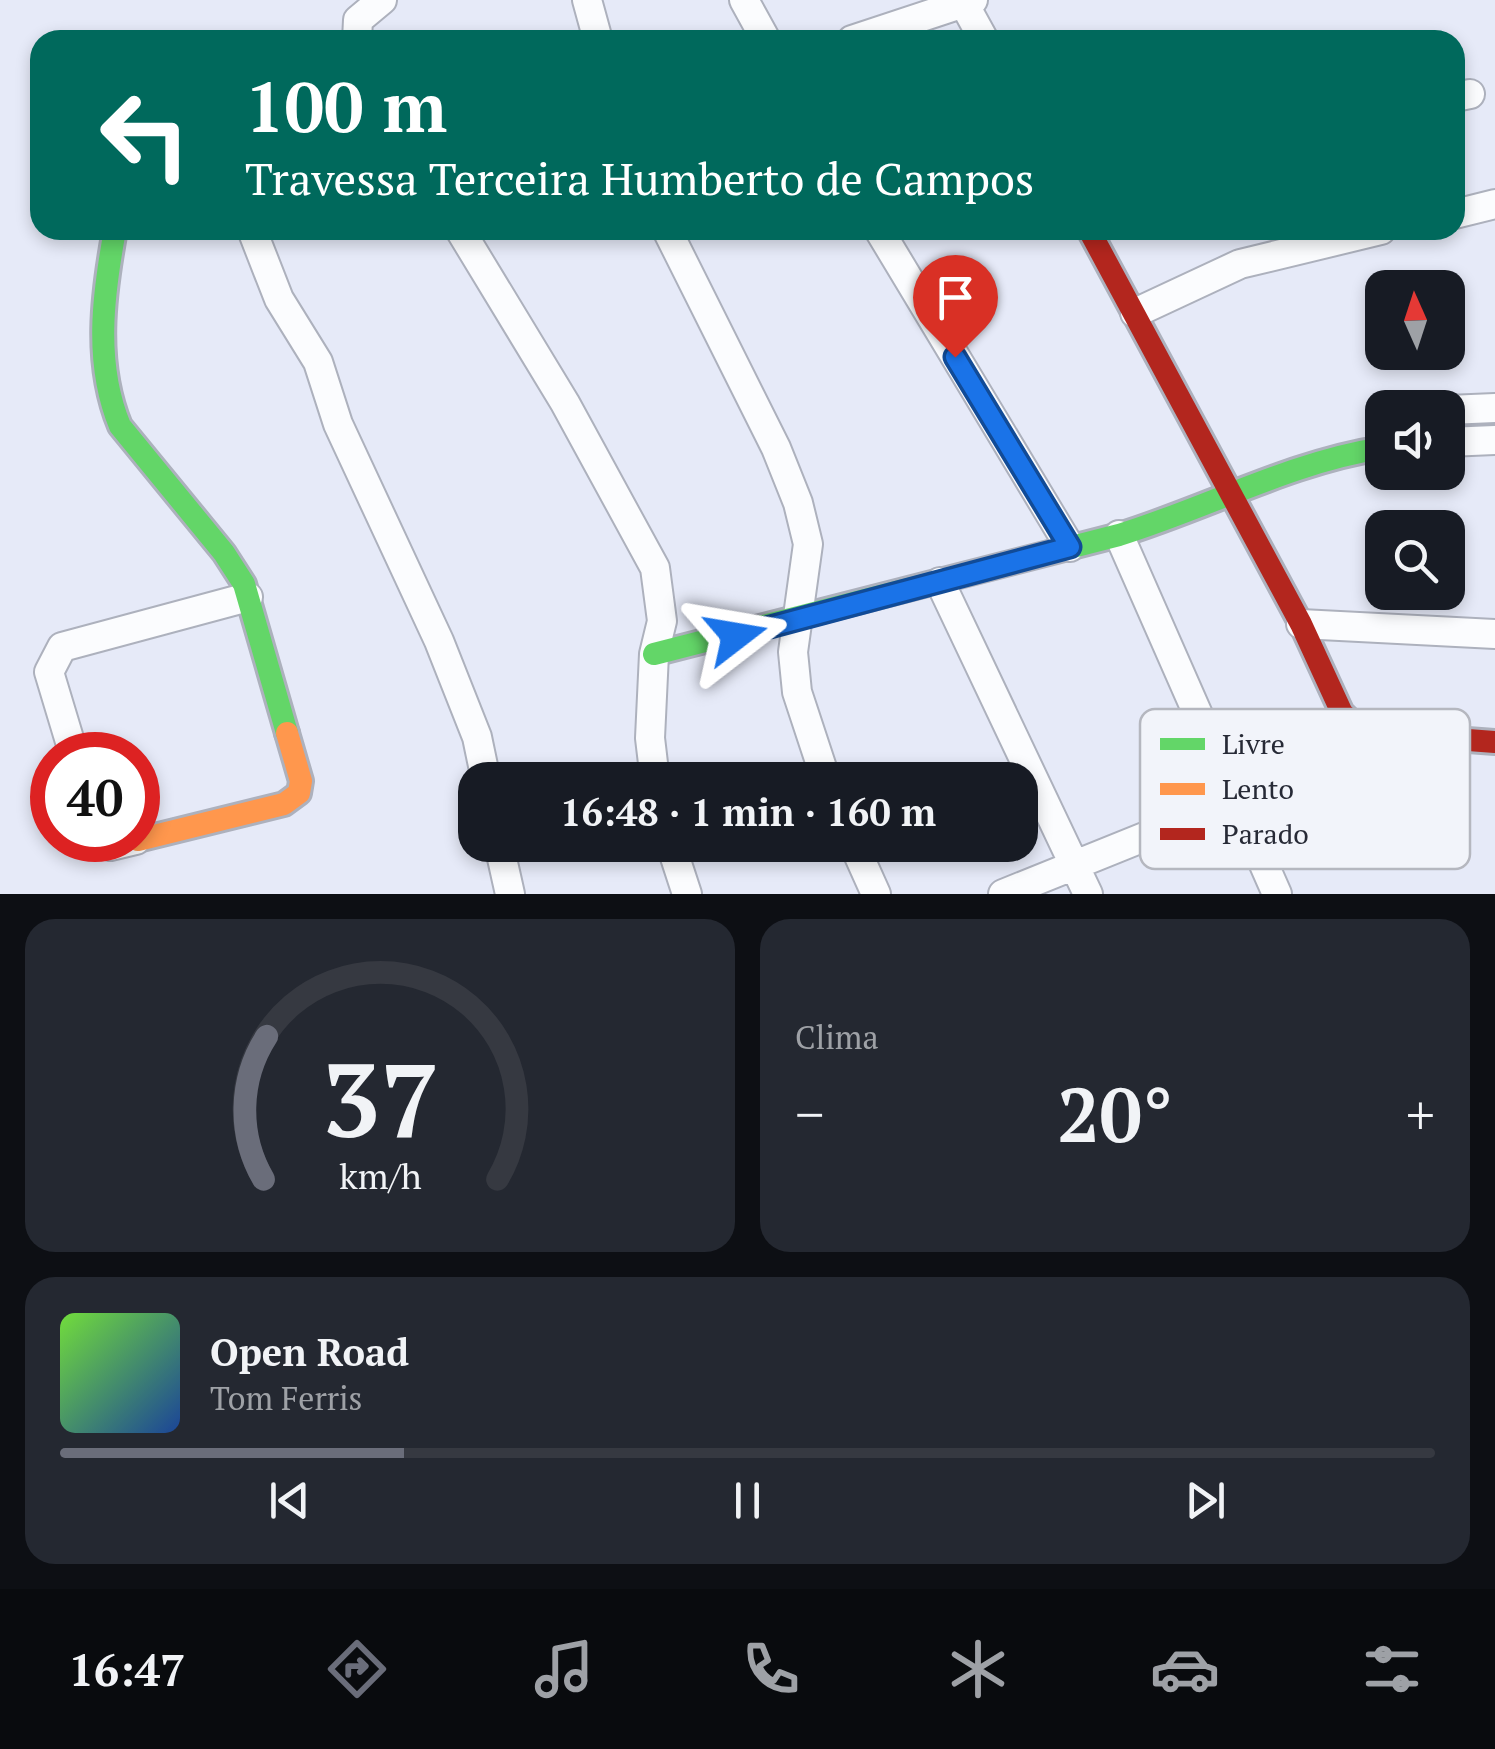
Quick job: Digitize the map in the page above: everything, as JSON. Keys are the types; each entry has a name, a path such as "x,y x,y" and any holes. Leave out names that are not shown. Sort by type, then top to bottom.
{"street":[{"path":"358,30 358,20 382,0"},
{"path":"588,0 596,30"},
{"path":"744,0 760,30"},
{"path":"881,30 966,1 979,30"},
{"path":"1465,212 1494,207"},
{"path":"114,240 104,343 110,406 120,426 224,552 248,597 302,781 299,793 284,804 160,834"},
{"path":"256,240 279,299 318,362 338,424 439,642 477,737 482,762"},
{"path":"466,240 565,404 655,568 662,621 654,654 650,738 653,762"},
{"path":"673,240 776,448 798,503 808,544 793,652 797,692 820,762"},
{"path":"885,240 1070,547"},
{"path":"1095,240 1301,624 1340,709"},
{"path":"1135,313 1240,264 1340,240"},
{"path":"1465,409 1495,408"},
{"path":"1465,441 1495,440"},
{"path":"654,654 1119,535 1352,451 1365,450"},
{"path":"1119,535 1196,709"},
{"path":"940,582 1088,894"},
{"path":"67,732 49,672 62,647 248,597"},
{"path":"1301,624 1495,634"},
{"path":"1470,740 1495,742"},
{"path":"1003,894 1140,838"},
{"path":"503,862 510,894"},
{"path":"677,862 687,894"},
{"path":"862,862 876,894"},
{"path":"1266,869 1277,894"}],"traffic: fast":[{"path":"113,240 103,329 107,378 120,426 224,553 244,584 287,733"},
{"path":"654,654 1119,535 1282,475 1365,452"}],"traffic: slow":[{"path":"160,835 284,804 299,793 301,781 287,733"}],"traffic: jam":[{"path":"1094,240 1301,624 1340,709"},
{"path":"1470,740 1495,742"}],"route":[{"path":"736,636 1070,547 955,357"}]}
